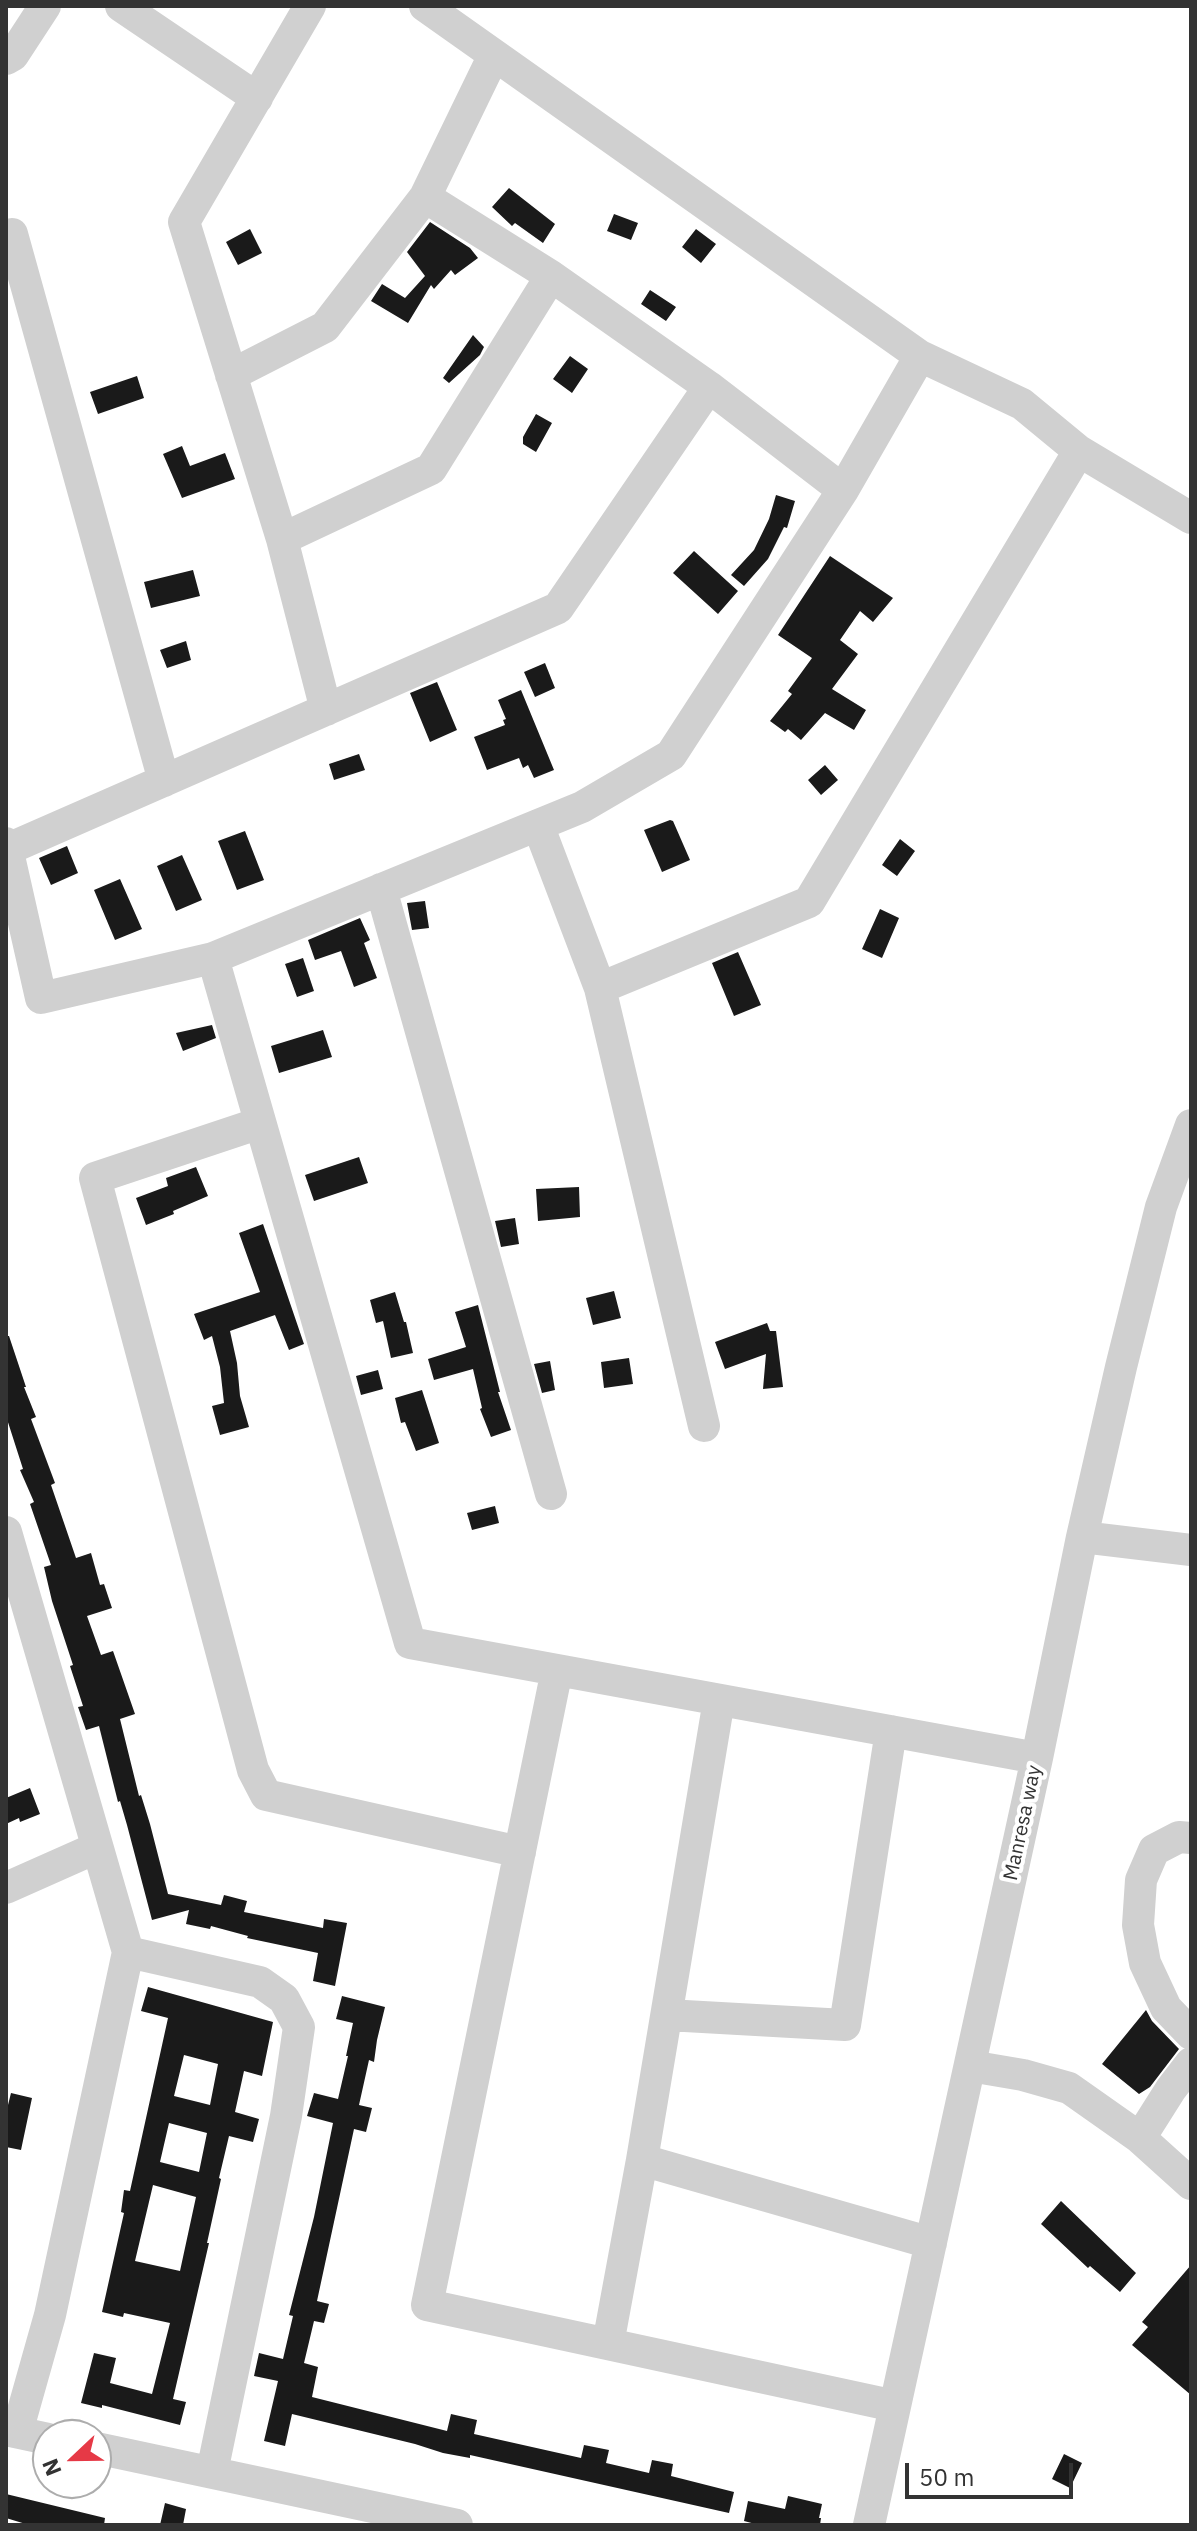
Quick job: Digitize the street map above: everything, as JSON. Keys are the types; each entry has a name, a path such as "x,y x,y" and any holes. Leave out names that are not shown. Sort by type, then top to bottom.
{"street":[{"path":"6,59 13,55 45,6"},
{"path":"121,6 257,98"},
{"path":"310,6 184,222 282,539 326,710"},
{"path":"425,6 920,356 1022,404 1079,451 1191,518"},
{"path":"231,375 325,327 425,197 494,55"},
{"path":"425,197 551,276 709,387 843,490"},
{"path":"6,237 12,234 164,781"},
{"path":"282,539 431,469 551,276"},
{"path":"709,387 558,608 164,781 7,846 41,998 213,958 582,807 671,755 843,490 920,356"},
{"path":"600,988 809,902 1079,451"},
{"path":"538,825 600,988 704,1426"},
{"path":"381,889 551,1494"},
{"path":"213,958 410,1643 1037,1758"},
{"path":"260,1123 95,1178 253,1770 266,1795 520,1852"},
{"name":"Manresa way","path":"869,2525 1121,1367 1158,1219 1191,1125"},
{"path":"6,1532 128,1952 50,2315 11,2431 32,2436"},
{"path":"1082,1537 1191,1550"},
{"path":"557,1670 427,2305 895,2406"},
{"path":"608,2344 719,1700"},
{"path":"667,2015 845,2025 891,1731"},
{"path":"1191,1838 1179,1837 1154,1850 1141,1880 1138,1925 1145,1963 1166,2008 1191,2034"},
{"path":"6,1888 96,1848"},
{"path":"128,1952 260,1982 284,1999 299,2027 283,2131 212,2472"},
{"path":"1140,2138 1191,2063"},
{"path":"970,2066 1023,2075 1069,2088 1140,2138 1191,2184"},
{"path":"642,2160 931,2243"},
{"path":"112,2451 457,2525"}],"building":[{"path":"509,188 555,224 543,243 515,223 512,226 492,207"},
{"path":"614,214 638,223 631,240 607,231"},
{"path":"430,222 470,248 478,258 455,275 451,270 434,289 431,285 408,323 371,301 382,284 405,298 425,276 407,252"},
{"path":"250,229 262,253 238,265 226,242"},
{"path":"696,229 716,244 701,263 682,247"},
{"path":"650,290 676,307 666,321 641,304"},
{"path":"473,335 484,347 480,355 449,383 443,378"},
{"path":"570,356 588,369 572,393 553,379"},
{"path":"137,376 144,398 98,414 90,392"},
{"path":"536,414 552,423 536,452 523,444 523,437"},
{"path":"182,446 190,466 225,453 235,479 182,498 163,454"},
{"path":"776,495 795,501 787,528 784,527 768,559 744,586 731,575 754,550 769,519"},
{"path":"694,551 738,591 718,614 673,573"},
{"path":"830,556 893,598 873,622 860,611 840,640 858,654 832,689 866,710 854,730 825,713 801,740 788,729 785,732 770,721 792,694 788,691 812,658 778,635"},
{"path":"193,570 200,596 151,608 144,582"},
{"path":"186,641 191,660 167,668 160,650"},
{"path":"545,663 555,688 535,697 524,672"},
{"path":"437,682 457,730 430,742 410,693"},
{"path":"521,690 554,770 534,778 528,765 523,768 519,758 487,770 474,737 505,725 503,720 506,719 498,700"},
{"path":"359,754 365,770 334,780 329,764"},
{"path":"825,765 838,780 821,795 808,780"},
{"path":"670,820 690,860 662,872 644,830"},
{"path":"245,831 264,880 237,890 218,841"},
{"path":"900,839 915,851 897,876 882,865"},
{"path":"67,846 78,873 51,885 39,858"},
{"path":"182,855 202,900 176,911 157,866"},
{"path":"120,879 142,929 115,940 94,890"},
{"path":"425,901 429,928 412,930 407,903"},
{"path":"880,909 899,918 882,958 862,949"},
{"path":"360,918 370,940 364,943 377,978 354,987 341,951 315,960 308,940"},
{"path":"738,952 761,1005 734,1016 712,963"},
{"path":"303,958 314,991 297,997 285,964"},
{"path":"212,1025 216,1038 183,1051 176,1033"},
{"path":"323,1030 332,1057 279,1073 271,1046"},
{"path":"359,1157 368,1183 314,1201 305,1175"},
{"path":"196,1167 208,1196 146,1225 136,1198 168,1186 166,1178"},
{"path":"579,1187 580,1217 538,1221 536,1189"},
{"path":"515,1218 519,1244 501,1247 495,1221"},
{"path":"263,1224 304,1344 289,1350 275,1315 230,1331 240,1396 249,1427 220,1435 212,1406 224,1403 220,1367 212,1336 204,1340 194,1314 260,1292 239,1233"},
{"path":"614,1291 621,1318 593,1325 586,1298"},
{"path":"395,1292 413,1353 391,1358 383,1321 376,1323 370,1300"},
{"path":"478,1305 498,1392 511,1430 491,1437 480,1409 473,1369 434,1380 428,1359 466,1347 455,1312"},
{"path":"767,1323 770,1331 776,1331 783,1387 763,1389 766,1354 725,1369 715,1342"},
{"path":"6,1336 9,1336 36,1417 31,1419 55,1483 51,1485 76,1558 91,1553 100,1585 104,1584 112,1608 87,1616 101,1655 113,1651 135,1714 120,1719 168,1894 221,1905 224,1895 247,1901 244,1912 323,1928 324,1919 347,1923 335,1986 313,1981 318,1953 247,1938 211,1926 210,1929 186,1924 189,1910 152,1920 99,1726 86,1730 78,1707 83,1706 44,1567 51,1565 30,1504 34,1502 20,1470 23,1469 6,1416"},
{"path":"629,1358 633,1384 604,1388 601,1362"},
{"path":"550,1361 555,1390 542,1393 534,1364"},
{"path":"378,1370 383,1389 361,1395 356,1376"},
{"path":"422,1390 439,1443 416,1451 405,1422 401,1423 395,1398"},
{"path":"495,1506 499,1523 472,1530 467,1513"},
{"path":"30,1788 40,1814 6,1824 6,1798"},
{"path":"148,1987 273,2022 262,2076 244,2071 235,2112 259,2119 253,2142 229,2136 219,2178 209,2243 173,2399 186,2402 180,2425 102,2405 102,2408 81,2403 94,2353 116,2358 110,2383 152,2394 170,2323 124,2313 123,2317 102,2312 124,2213 121,2212 124,2190 130,2191 168,2018 141,2011","holes":["184,2055 218,2064 210,2105 174,2096","169,2123 207,2133 199,2172 160,2162","153,2185 196,2197 180,2271 135,2261"]},
{"path":"342,1996 385,2007 374,2062 369,2060 359,2105 372,2108 366,2132 354,2129 317,2301 329,2304 324,2323 314,2321 304,2363 318,2367 312,2397 447,2431 451,2414 477,2420 474,2434 581,2458 584,2445 609,2450 606,2463 649,2473 652,2460 673,2464 671,2476 734,2492 729,2513 470,2455 470,2458 443,2453 292,2414 285,2446 264,2441 278,2381 254,2376 259,2353 283,2359 293,2316 289,2315 314,2217 333,2123 307,2116 314,2093 338,2099 353,2023 336,2019"},
{"path":"1146,2010 1152,2021 1179,2049 1150,2087 1139,2094 1102,2064"},
{"path":"11,2093 32,2098 21,2150 6,2147 6,2113"},
{"path":"1061,2201 1136,2273 1120,2292 1090,2266 1088,2268 1041,2224"},
{"path":"1191,2265 1191,2395 1132,2345 1148,2327 1142,2322"},
{"path":"1064,2454 1082,2463 1070,2488 1052,2479"},
{"path":"6,2494 105,2518 104,2525 29,2525 6,2518"},
{"path":"788,2496 822,2504 820,2525 759,2525 744,2521 748,2501 785,2509"},
{"path":"165,2503 186,2509 183,2525 160,2525"}]}
